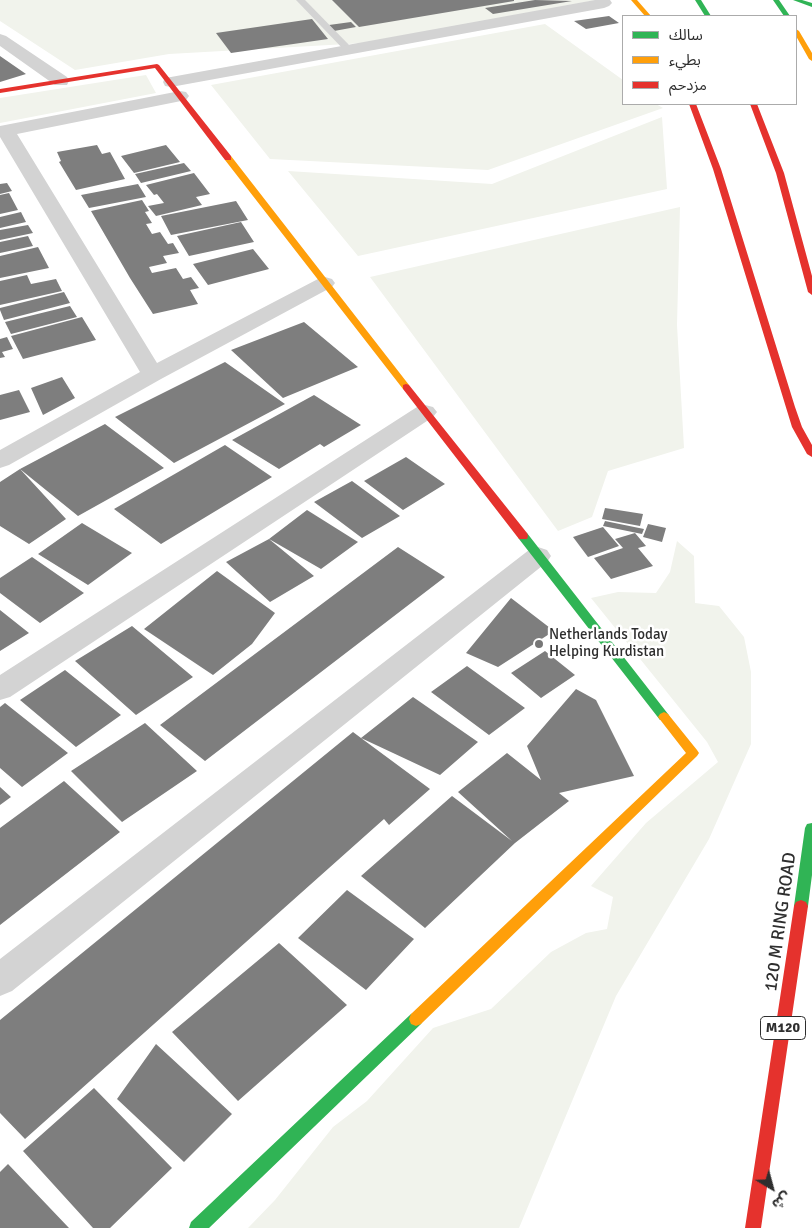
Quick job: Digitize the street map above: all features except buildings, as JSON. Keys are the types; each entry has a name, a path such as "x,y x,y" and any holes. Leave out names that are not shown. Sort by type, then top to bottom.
{"main road":[{"path":"634,0 647,15"},
{"path":"698,0 707,15"},
{"path":"776,0 785,15"},
{"path":"796,0 812,4"},
{"path":"797,33 812,59"},
{"path":"0,91 158,66 324,283 693,753 196,1228"},
{"path":"692,105 717,169 790,407 797,427 812,454"},
{"path":"753,105 766,131 792,210 812,292"},
{"name":"120 M RING ROAD","path":"753,1228 812,828"}],"street":[{"path":"153,374 3,131 175,89 349,50 604,4"},
{"path":"0,39 61,81"},
{"path":"0,460 153,374 324,283"},
{"path":"0,689 425,412"},
{"path":"0,980 538,556"}],"lane":[{"path":"300,0 349,50"}],"shaded area":[{"path":"0,0 597,0 365,43 169,54 75,70 0,21"},
{"path":"545,24 622,79 622,105 658,105 663,108 488,170 270,159 211,85"},
{"path":"146,75 156,93 0,123 0,98"},
{"path":"662,117 667,189 358,256 288,171 492,184"},
{"path":"680,207 677,325 684,448 608,471 592,517 558,531 370,277"},
{"path":"677,541 694,556 695,603 719,606 744,637 751,672 751,744 709,839 616,996 519,1228 248,1228 275,1200 333,1127 367,1101 433,1028 491,1009 551,952 586,933 607,929 613,897 591,886 646,823 718,762 707,742 591,598 618,592 656,593 670,572"}],"traffic: fast":[{"path":"698,0 707,15"},
{"path":"776,0 786,15"},
{"path":"796,0 812,5"},
{"path":"523,536 664,717"},
{"path":"801,906 812,828"},
{"path":"197,1228 416,1019"}],"traffic: slow":[{"path":"634,0 647,15"},
{"path":"797,33 812,59"},
{"path":"228,158 406,387"},
{"path":"416,1019 693,753 664,717"}],"traffic: jam":[{"path":"0,91 157,66 228,158"},
{"path":"692,105 717,169 790,407 797,427 812,454"},
{"path":"753,105 780,173 812,292"},
{"path":"406,387 523,536"},
{"path":"753,1228 801,906"}],"place":[{"name":"Netherlands Today Helping Kurdistan","path":"539,644"}]}
